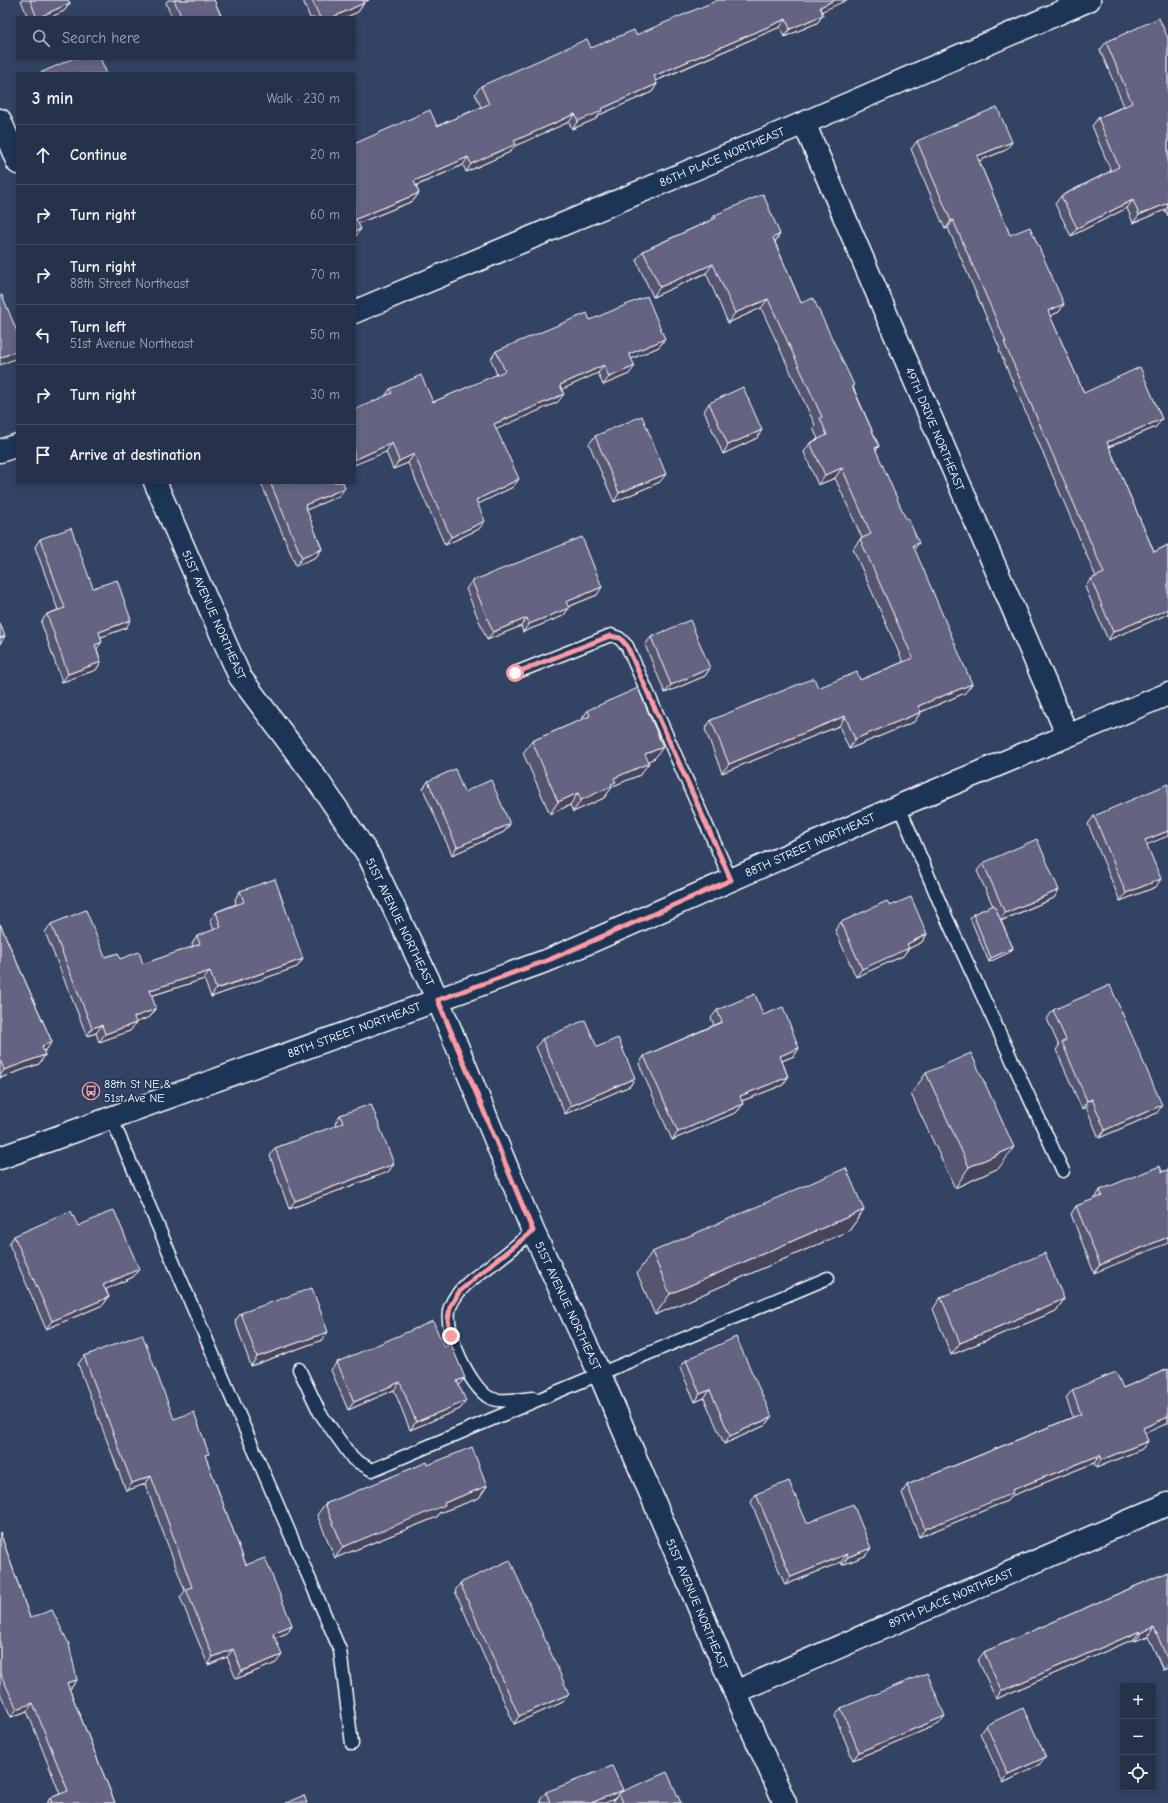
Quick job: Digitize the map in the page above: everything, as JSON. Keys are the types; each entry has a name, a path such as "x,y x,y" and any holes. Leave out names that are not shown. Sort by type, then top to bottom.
{"street":[{"name":"86TH PLACE NORTHEAST","path":"356,311 804,123 1089,0"},
{"path":"0,122 16,158"},
{"name":"49TH DRIVE NORTHEAST","path":"804,123 1067,734"},
{"path":"0,451 16,445"},
{"name":"51ST AVENUE NORTHEAST","path":"156,484 240,676 318,780 369,856 438,1000 533,1231 599,1372 735,1692 785,1803"},
{"name":"88TH STREET NORTHEAST","path":"0,1158 551,959 899,806 1067,734 1168,694"},
{"name":"89TH PLACE NORTHEAST","path":"735,1692 1168,1504"}],"lane":[{"path":"515,673 610,636 620,638 627,646 731,880"},
{"path":"899,806 942,908 1063,1171"},
{"path":"111,1117 340,1650 352,1744"},
{"path":"533,1231 459,1292 450,1307 448,1320 451,1336 458,1355 479,1387 490,1398 510,1401 546,1397"},
{"path":"299,1369 320,1413 353,1459 372,1470 546,1397 599,1372 828,1278"}],"building":[{"path":"30,0 68,0 70,3 41,16 36,16"},
{"path":"174,0 214,0 221,16 181,16"},
{"path":"312,0 363,0 364,3 335,16 319,16"},
{"path":"718,0 835,0 820,7 823,15 790,29 786,19 654,76 657,84 601,109 602,111 578,121 575,114 514,141 516,144 471,164 468,157 414,181 419,193 356,219 356,143 430,110 437,126 489,104 481,86 587,39 591,48 634,30 636,35"},
{"path":"1159,18 1168,38 1168,203 1139,215 1133,200 1077,228 1061,196 1119,167 1098,118 1132,103 1106,42"},
{"path":"69,60 101,60 106,72 42,72"},
{"path":"997,107 1012,142 977,156 1010,235 1030,227 1064,304 1048,311 1084,393 1140,367 1162,419 1107,442 1154,552 1168,545 1168,609 1113,632 1091,579 1104,573 1004,342 1006,342 953,220 951,221 917,141"},
{"path":"763,194 780,234 773,238 801,303 813,298 854,385 852,386 879,446 875,448 906,519 908,518 919,543 913,545 972,684 918,706 921,712 855,739 845,716 729,764 711,720 814,678 818,688 857,672 860,680 913,658 860,539 871,534 842,468 825,475 810,443 827,435 820,418 822,417 768,299 735,313 713,264 660,287 643,251 716,218 715,215"},
{"path":"356,219 361,229 356,231"},
{"path":"2,295 16,329 16,351 0,358 0,296"},
{"path":"647,296 665,339 629,354 635,366 609,377 604,365 560,385 564,394 494,424 519,479 476,500 485,521 451,537 414,454 399,461 392,443 356,459 356,409 392,393 390,389 421,375 433,402 505,371 496,351 587,313 590,320"},
{"path":"743,387 762,430 728,445 709,403"},
{"path":"642,416 666,474 619,493 595,436"},
{"path":"271,484 344,484 345,488 305,505 322,549 302,558"},
{"path":"71,528 93,588 117,580 131,620 99,632 102,642 95,645 101,662 68,674 47,614 65,608 40,539"},
{"path":"582,537 602,587 566,602 569,608 529,624 527,618 493,632 472,581"},
{"path":"690,620 710,668 671,685 651,637"},
{"path":"0,623 5,636 0,638"},
{"path":"638,688 663,747 645,754 649,763 614,778 616,782 611,784 612,786 581,800 578,793 558,802 532,741 590,716 588,710"},
{"path":"455,769 464,792 491,780 510,824 457,847 428,781"},
{"path":"1168,784 1168,831 1145,840 1161,879 1126,893 1094,816"},
{"path":"1037,839 1059,890 1005,913 983,863"},
{"path":"275,879 303,959 216,989 210,971 150,990 156,1009 134,1017 136,1023 105,1034 102,1025 92,1028 51,924 86,910 105,957 118,953 120,959 139,952 143,964 200,944 197,936 221,927 216,912 244,902 240,891"},
{"path":"911,897 927,934 907,944 909,948 862,969 841,922 887,901 890,906"},
{"path":"994,905 1013,948 991,958 973,914"},
{"path":"0,924 52,1042 42,1046 45,1055 4,1070 0,1059"},
{"path":"1110,985 1162,1105 1105,1130 1092,1099 1087,1101 1062,1042 1066,1040 1053,1010"},
{"path":"755,994 763,1015 783,1007 799,1048 780,1056 788,1077 740,1096 743,1104 678,1132 644,1056 722,1022 717,1010"},
{"path":"585,1020 597,1047 618,1038 635,1078 571,1106 542,1039"},
{"path":"971,1053 1014,1147 969,1167 926,1073"},
{"path":"371,1104 394,1164 295,1201 275,1148 343,1123 340,1115"},
{"path":"1160,1166 1162,1172 1168,1170 1168,1237 1100,1265 1076,1206 1102,1196 1100,1190"},
{"path":"846,1168 864,1210 670,1294 652,1252"},
{"path":"114,1210 139,1269 103,1285 109,1297 52,1321 14,1236 71,1211 78,1226"},
{"path":"1045,1253 1064,1299 960,1343 941,1297"},
{"path":"312,1288 328,1332 257,1357 241,1313"},
{"path":"433,1321 444,1347 451,1344 465,1378 457,1381 466,1401 416,1422 400,1382 354,1402 337,1362"},
{"path":"142,1334 174,1419 194,1412 209,1454 205,1455 246,1565 265,1558 292,1625 273,1633 282,1655 242,1671 233,1649 213,1657 186,1589 192,1587 151,1476 132,1483 84,1356"},
{"path":"736,1337 772,1417 730,1436 710,1390 700,1394 686,1360"},
{"path":"1168,1369 1168,1417 1143,1428 1148,1441 1101,1460 1100,1455 1012,1490 1013,1493 925,1529 907,1485 1081,1414 1072,1390 1116,1372 1123,1388"},
{"path":"472,1447 487,1486 343,1547 325,1504 427,1462 428,1465"},
{"path":"789,1481 807,1523 853,1504 871,1548 848,1557 847,1554 791,1577 756,1494"},
{"path":"0,1532 30,1618 52,1610 69,1644 77,1680 67,1683 115,1803 52,1803 50,1798 68,1791 33,1703 17,1709 0,1673"},
{"path":"510,1560 569,1694 519,1716 460,1583"},
{"path":"1168,1572 1168,1661 1154,1627 1141,1633 1140,1631 1001,1691 984,1652"},
{"path":"927,1673 945,1716 859,1752 841,1708"},
{"path":"1023,1708 1046,1757 1008,1774 986,1725"},
{"path":"612,1766 623,1790 591,1803 550,1803 546,1792"},
{"path":"667,1772 681,1803 623,1803 619,1793"},
{"path":"304,1795 307,1803 286,1803"}],"place":[{"name":"88th St NE & 51st Ave NE","path":"91,1091"}],"route":[{"path":"451,1336 448,1320 450,1307 459,1292 533,1231 438,1000 551,959 731,880 627,646 620,638 610,636 515,673"}]}
